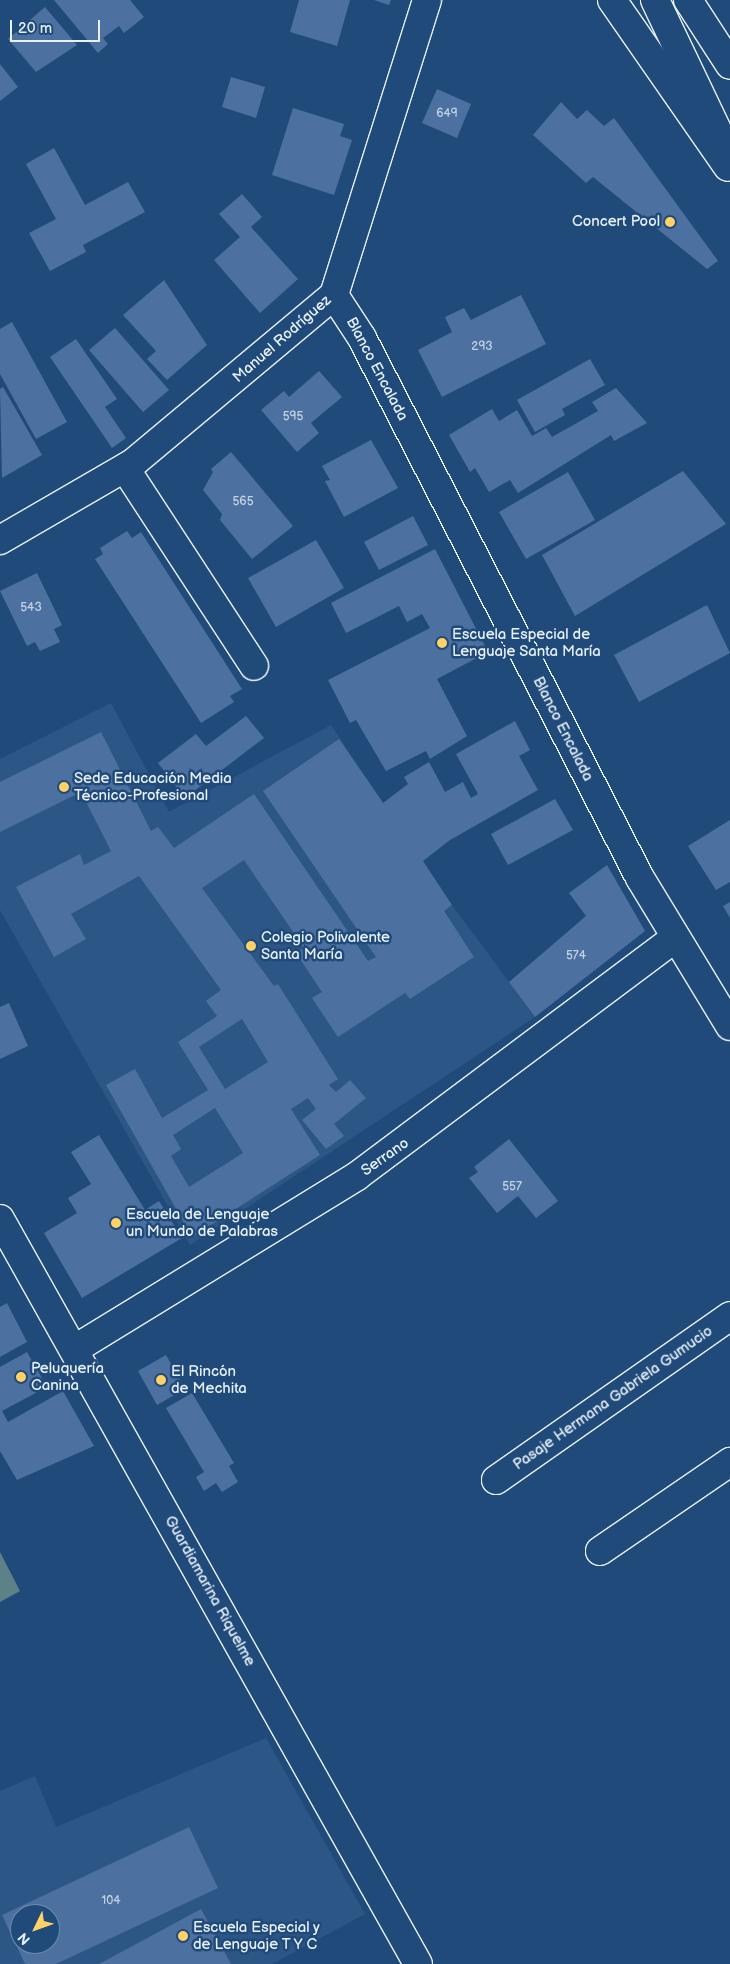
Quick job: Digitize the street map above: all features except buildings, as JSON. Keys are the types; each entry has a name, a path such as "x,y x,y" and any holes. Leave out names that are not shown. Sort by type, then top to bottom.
{"main road":[{"name":"Manuel Rodríguez","path":"0,540 125,468 334,295 427,0"},
{"path":"612,0 730,170"},
{"path":"655,0 730,157"},
{"path":"688,0 730,65"},
{"name":"Blanco Encalada","path":"334,295 362,338 640,878 730,1026"},
{"path":"125,468 254,666"},
{"name":"Serrano","path":"76,1349 357,1176 676,938"},
{"name":"Guardiamarina Riquelme","path":"0,1219 76,1349 418,1964"},
{"name":"Pasaje Hermana Gabriela Gumucio","path":"496,1480 730,1316"},
{"path":"600,1551 730,1462"}],"shaded area":[{"name":"Colegio Polivalente Santa María","path":"111,703 169,812 331,725 452,905 535,1017 190,1245 0,910 0,759"},
{"path":"266,1738 365,1914 272,1964 0,1964 0,1791 35,1776 56,1827"}],"green space":[{"path":"0,1552 20,1591 0,1602"}],"place":[{"name":"Concert Pool","path":"670,222"},
{"name":"Escuela Especial de Lenguaje Santa María","path":"442,643"},
{"name":"Sede Educación Media Técnico-Profesional","path":"64,787"},
{"name":"Colegio Polivalente Santa María","path":"251,946"},
{"name":"Escuela de Lenguaje un Mundo de Palabras","path":"116,1223"},
{"name":"Peluquería Canina","path":"21,1377"},
{"name":"El Rincón de Mechita","path":"161,1380"},
{"name":"Escuela Especial y de Lenguaje T Y C","path":"183,1936"}]}
